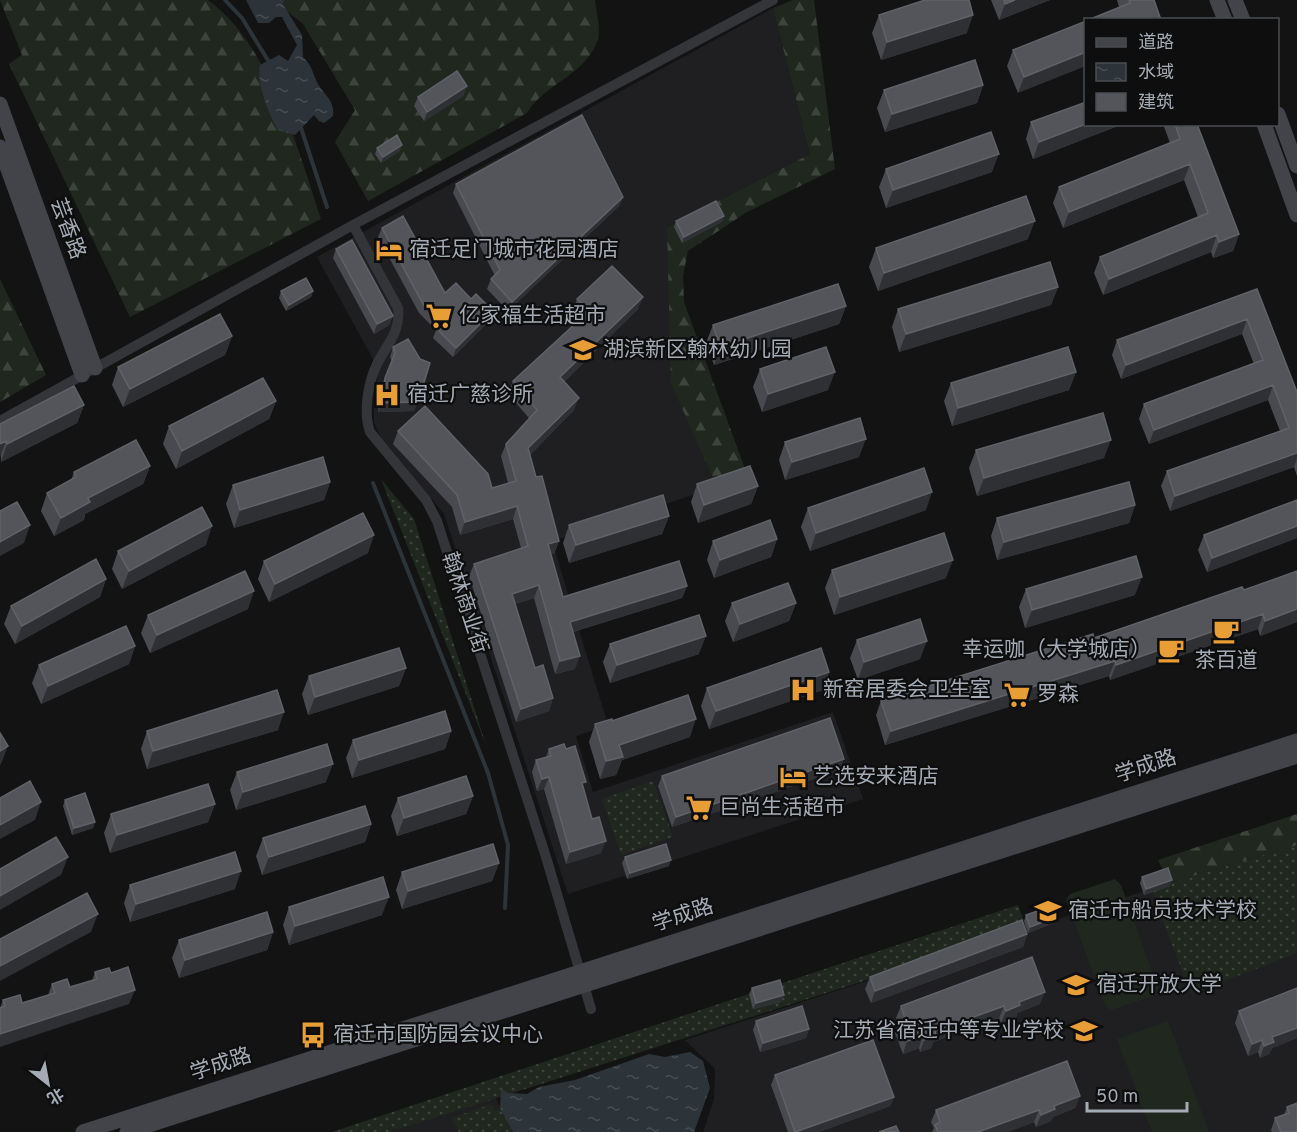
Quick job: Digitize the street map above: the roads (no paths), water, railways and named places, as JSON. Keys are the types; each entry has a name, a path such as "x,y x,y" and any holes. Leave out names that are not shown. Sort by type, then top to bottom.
{"main road":[{"path":"1217,0 1224,18"},
{"path":"1235,0 1241,18"},
{"name":"芸香路","path":"0,104 88,371"},
{"path":"1279,117 1297,166"},
{"path":"1265,126 1297,215"},
{"name":"芸香路","path":"0,147 88,371"},
{"name":"学成路","path":"127,1132 1297,741"},
{"name":"学成路","path":"83,1132 1297,756"}],"street":[{"path":"0,421 352,225 773,0"},
{"name":"翰林商业街","path":"352,225 398,308 400,321 396,333 376,365 365,418 369,432 426,500 437,521 591,1009"}],"water":[{"path":"246,0 285,0 282,3 302,35 303,57 332,105 333,116 324,123 314,115 295,135 278,130 267,107 262,89 260,65 279,55 288,61 297,45 282,17 276,17 269,23 258,23"},
{"path":"690,1052 703,1061 710,1088 694,1132 513,1132 500,1108 501,1089 508,1093 527,1094 539,1087 575,1080 649,1054 665,1057"}],"waterway":[{"path":"225,0 242,18 269,62"},
{"path":"301,128 327,207"},
{"path":"373,483 488,773 508,845 505,908"}],"place":[{"name":"宿迁足门城市花园酒店","path":"389,250"},
{"name":"亿家福生活超市","path":"439,316"},
{"name":"湖滨新区翰林幼儿园","path":"583,350"},
{"name":"宿迁广慈诊所","path":"387,395"},
{"name":"茶百道","path":"1226,631"},
{"name":"幸运咖（大学城店）","path":"1171,650"},
{"name":"新窑居委会卫生室","path":"803,690"},
{"name":"罗森","path":"1017,695"},
{"name":"艺选安来酒店","path":"793,777"},
{"name":"巨尚生活超市","path":"699,808"},
{"name":"宿迁市船员技术学校","path":"1048,911"},
{"name":"宿迁开放大学","path":"1076,985"},
{"name":"江苏省宿迁中等专业学校","path":"1084,1031"},
{"name":"宿迁市国防园会议中心","path":"313,1035"}]}
